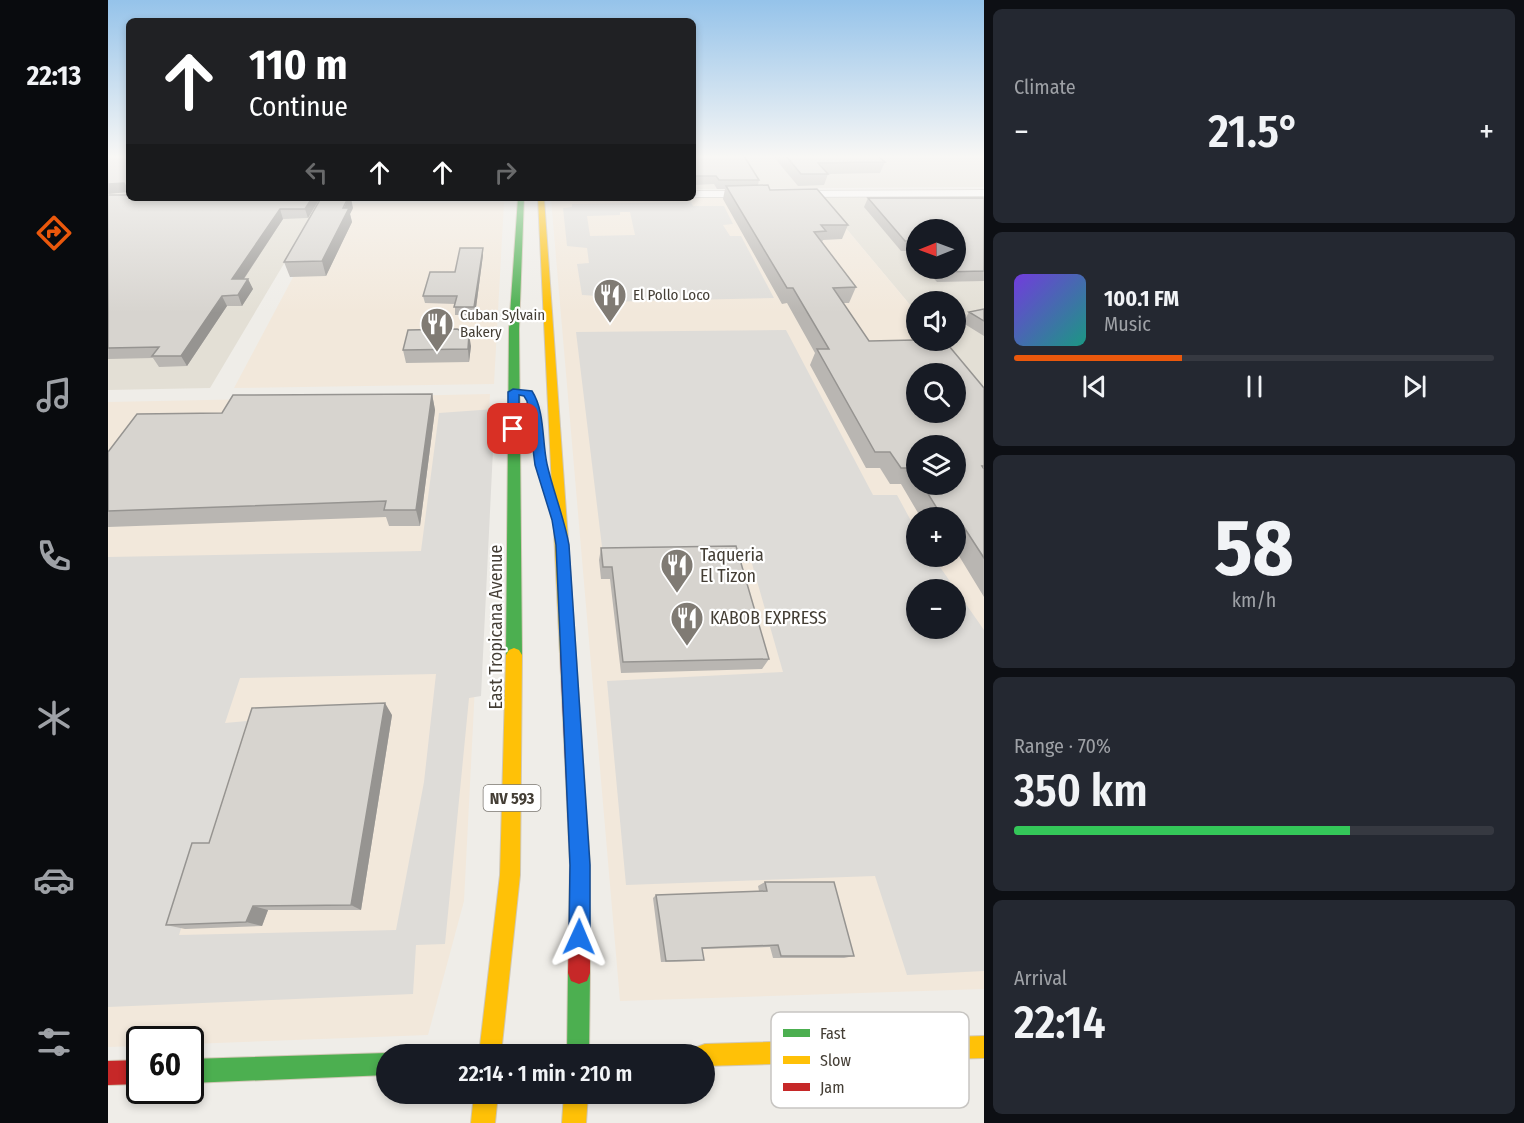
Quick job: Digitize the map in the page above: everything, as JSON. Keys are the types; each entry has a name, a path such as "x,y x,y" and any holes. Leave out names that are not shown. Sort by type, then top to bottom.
{"main road":[{"name":"East Tropicana Avenue","path":"491,1044 510,875 514,705 513,392 520,208"},
{"path":"542,208 580,865 578,1044"},
{"path":"514,329 522,332 528,344"},
{"path":"538,381 551,396"},
{"path":"513,392 528,394"},
{"path":"544,474 558,520"},
{"path":"969,1047 984,1047"},
{"path":"715,1055 771,1053"},
{"path":"204,1071 376,1064"},
{"path":"108,1073 126,1072"},
{"path":"483,1123 485,1104"},
{"path":"574,1123 575,1104"}],"shaded area":[{"path":"108,208 317,208 210,388 108,390"},
{"path":"330,208 504,208 494,384 234,388"},
{"path":"552,208 829,208 906,300 906,351 930,351 946,363 906,363 906,423 966,423 966,378 984,392 984,989 620,1001"},
{"path":"563,208 725,208 733,224 723,225 730,236 741,236 774,298 600,302 598,296 582,295 577,264 589,263 587,248 567,246","holes":["620,212 630,212 635,235 590,236 587,216 620,215"]},
{"path":"829,208 984,208 984,392 966,371 966,363 960,363 949,351 966,351 966,291 906,291 906,300"},
{"path":"786,330 873,495 897,495 906,512 906,567 940,567 948,579 906,579 906,639 966,639 966,604 984,630 984,971 907,975 875,876 626,885 607,681 783,672 749,553 603,555 576,332"},
{"path":"490,394 464,901 428,1035 204,1044 204,1026 126,1026 126,1046 108,1047 108,402"},
{"path":"495,409 481,696 469,698 445,944 416,945 413,994 108,1007 108,557 421,551 439,413","holes":["436,674 424,782 396,930 179,935 247,721 225,723 240,678"]}],"building":[{"path":"108,208 305,208 280,209 232,279 248,279 238,295 222,296 181,356 152,356 159,347 108,348"},
{"path":"315,208 349,208 322,261 284,262"},
{"path":"739,208 834,208 848,225 821,225 826,231 814,232 856,287 833,288 869,341 906,341 906,351 953,351 963,363 906,363 906,423 966,423 966,366 984,388 984,466 982,466 984,469 984,558 966,530 966,507 936,507 929,495 966,495 966,435 906,435 906,468 901,468 890,452 875,452 817,349 829,349 793,288 787,288"},
{"path":"877,208 984,208 984,271 966,271 966,219 906,219 906,241"},
{"path":"460,248 483,248 474,307 454,307 457,296 423,296 430,272 455,272"},
{"path":"984,309 984,321 969,312"},
{"path":"457,329 469,334 468,349 403,350 408,330"},
{"path":"432,394 416,510 384,510 386,501 108,511 108,452 137,414 222,413 233,395"},
{"path":"736,546 769,659 623,662 612,567 603,567 601,548"},
{"path":"385,703 351,905 253,906 246,922 166,925 192,843 209,843 252,708"},
{"path":"765,882 834,882 854,956 781,956 778,945 702,948 704,960 666,961 656,895 767,891"}],"traffic: fast":[{"path":"514,655 514,329 520,208"},
{"path":"578,1044 579,973"},
{"path":"204,1071 376,1064"}],"traffic: slow":[{"path":"542,208 568,654"},
{"path":"491,1044 510,875 514,655"},
{"path":"969,1047 984,1047"},
{"path":"715,1055 771,1053"},
{"path":"483,1123 485,1104"},
{"path":"574,1123 575,1104"}],"traffic: jam":[{"path":"568,654 580,865 579,973"},
{"path":"108,1073 126,1072"}],"place":[{"name":"El Pollo Loco","path":"610,324"},
{"name":"Cuban Sylvain Bakery","path":"437,353"},
{"name":"Taqueria El Tizon","path":"677,594"},
{"name":"KABOB EXPRESS","path":"687,647"}],"route":[{"path":"513,429 513,392 528,394 532,401 541,465 548,494 558,520 562,545 580,865 579,937"}]}
